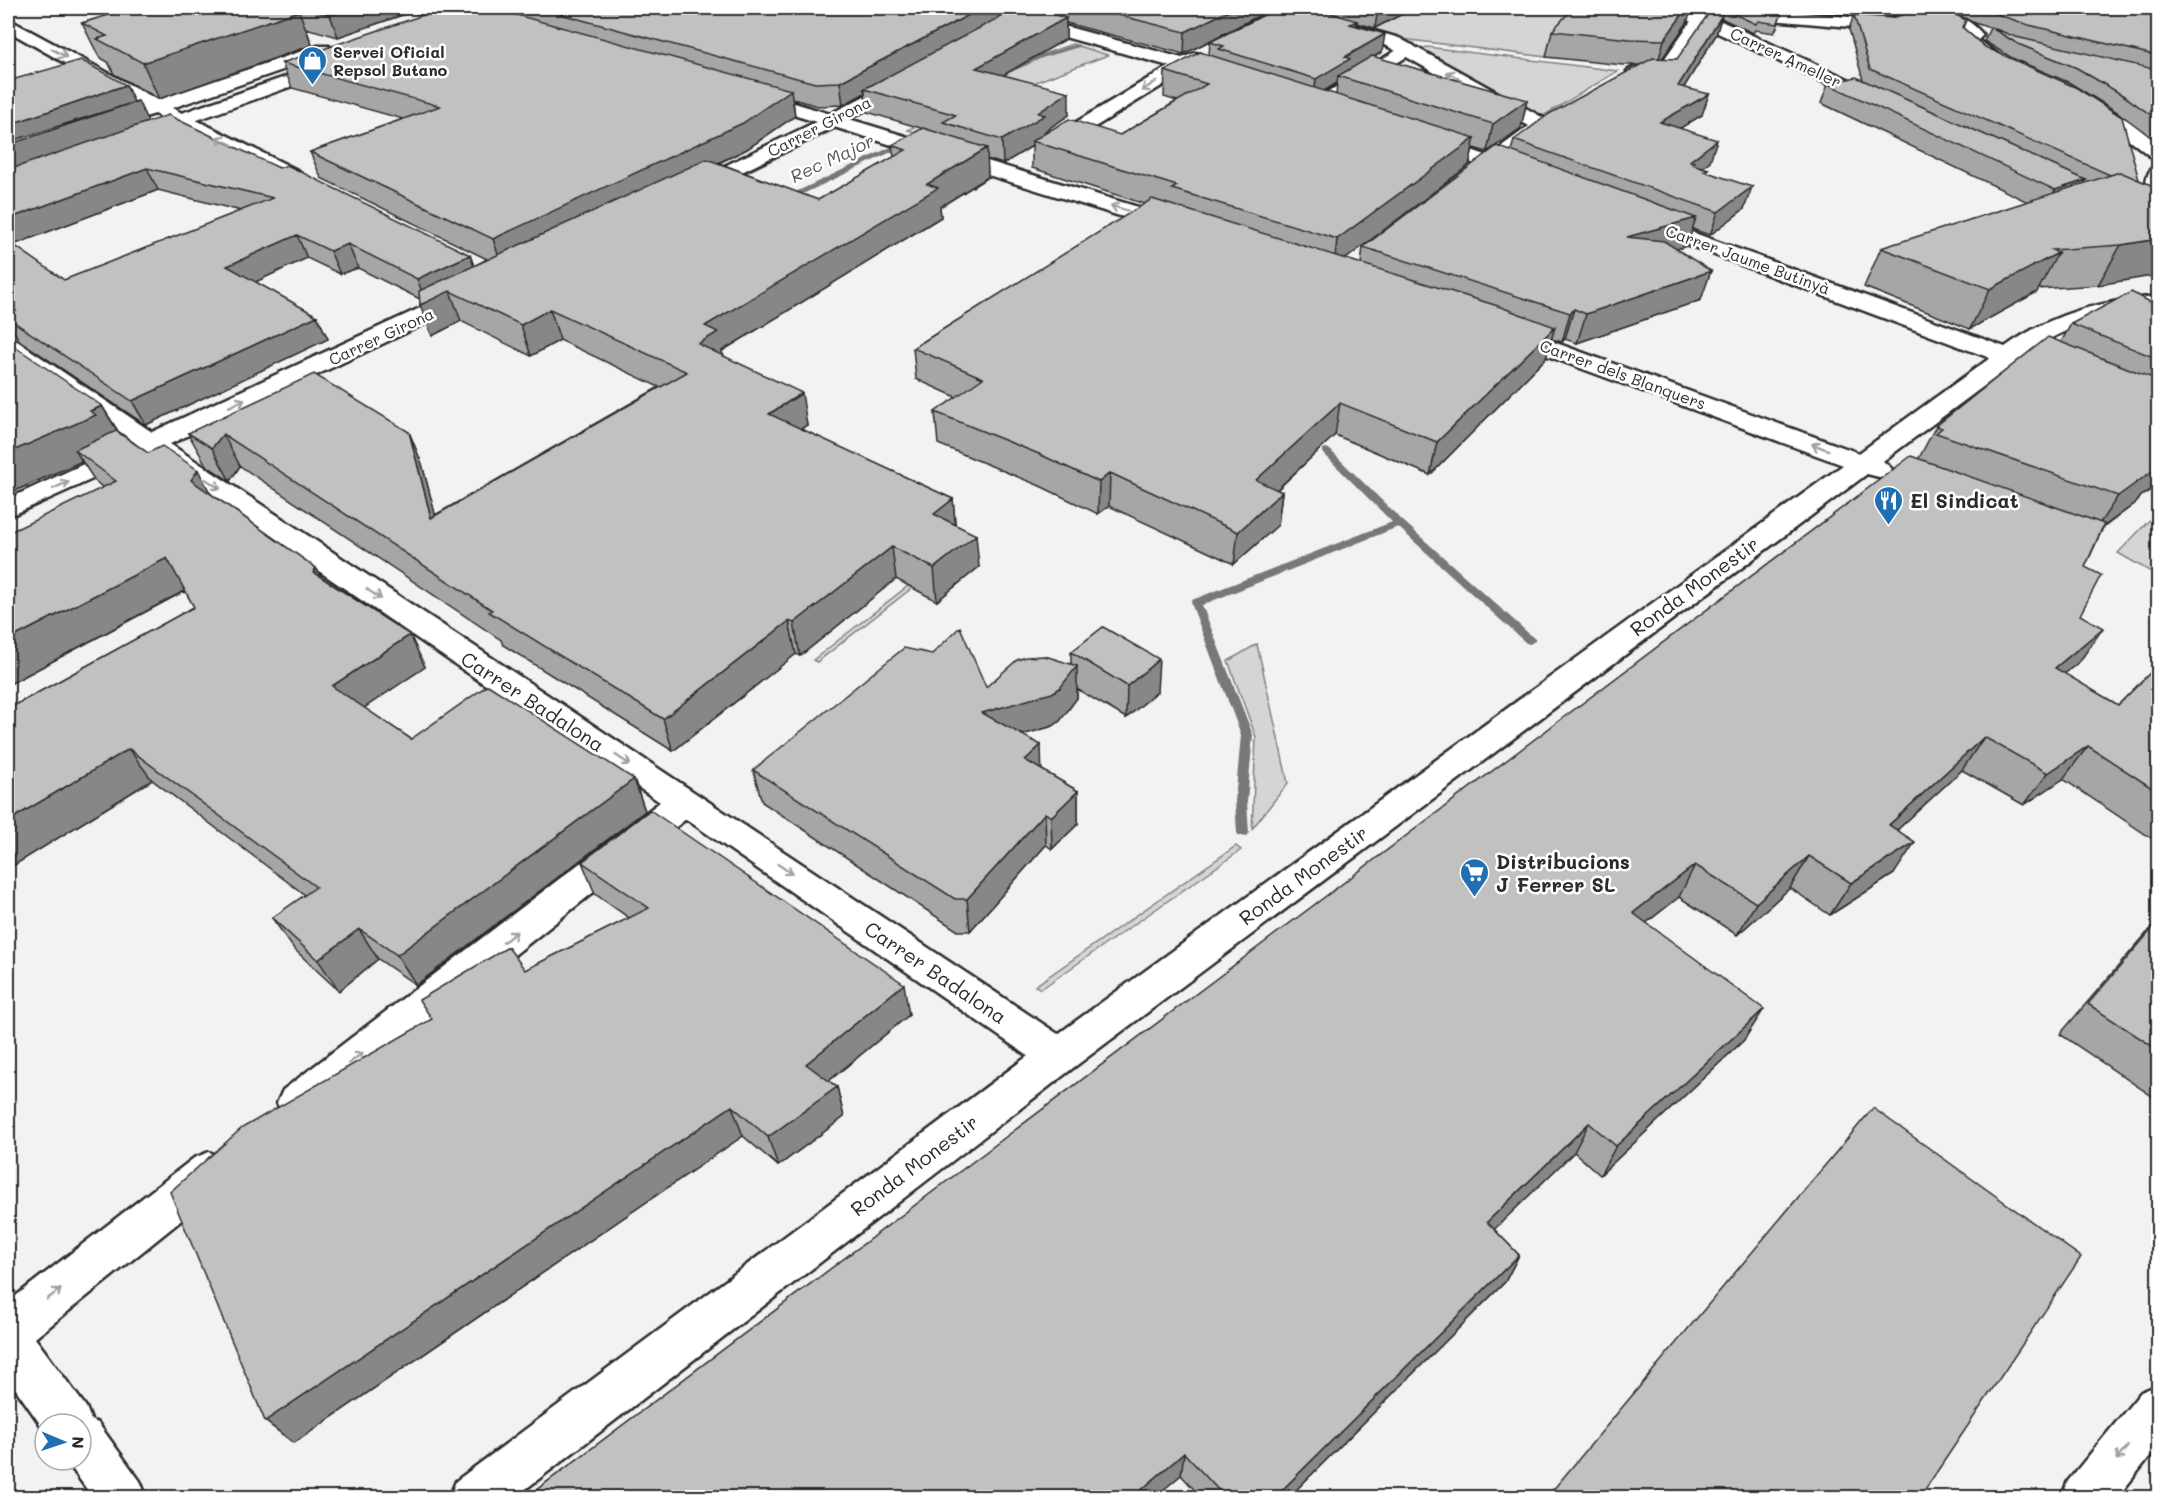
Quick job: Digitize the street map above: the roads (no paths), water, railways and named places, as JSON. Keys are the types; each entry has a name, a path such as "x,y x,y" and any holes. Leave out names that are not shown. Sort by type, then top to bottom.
{"street":[{"path":"981,8 1031,13 1236,81"},
{"path":"1663,8 1886,25 1934,9 1966,27 1996,38"},
{"path":"1895,8 1914,15"},
{"path":"1282,11 1393,42 1550,120 1466,180"},
{"path":"1624,75 1663,74 1700,12"},
{"name":"Carrer Ameller","path":"1700,12 1898,108"},
{"path":"993,35 1031,13"},
{"path":"8,24 173,116 306,182"},
{"path":"1966,27 1974,35 1967,40 1973,46 1995,61 2015,69"},
{"path":"310,38 344,53"},
{"path":"1316,105 1407,49"},
{"path":"1006,173 1184,64 1210,51"},
{"path":"344,53 299,77 122,134 173,116 344,53"},
{"name":"Carrer Girona","path":"669,199 834,119 923,71"},
{"path":"735,91 834,119 1196,232"},
{"path":"2066,91 2124,126 2158,153"},
{"path":"1293,98 1343,114"},
{"path":"1414,136 1536,179"},
{"path":"2158,173 2156,181 2158,202"},
{"name":"Carrer Jaume Butinyà","path":"1632,216 2041,369"},
{"path":"1829,290 1861,279"},
{"name":"Carrer Girona","path":"8,510 480,289"},
{"name":"Ronda Monestir","path":"473,1497 1059,1056 1862,462 2009,356 2057,322 2083,314 2158,303"},
{"name":"Carrer dels Blanquers","path":"1488,326 1895,475"},
{"name":"Carrer Badalona","path":"8,346 464,656 685,801 1059,1056"},
{"path":"271,1124 685,801"},
{"path":"8,1330 233,1154"},
{"path":"8,1340 60,1412"},
{"path":"2085,1497 2158,1409"},
{"path":"93,1456 123,1497"}],"waterway":[{"name":"Rec Major","path":"1003,74 1040,57 1077,46"},
{"path":"730,178 832,130"},
{"name":"Rec Major","path":"785,199 898,147"},
{"path":"1326,451 1399,523"},
{"path":"1243,833 1241,801 1247,735 1196,603 1399,523"},
{"path":"1399,523 1530,640"}],"place":[{"name":"Servei Oficial Repsol Butano","path":"312,86"},
{"name":"El Sindicat","path":"1889,526"},
{"name":"Distribucions J Ferrer SL","path":"1475,898"}]}
